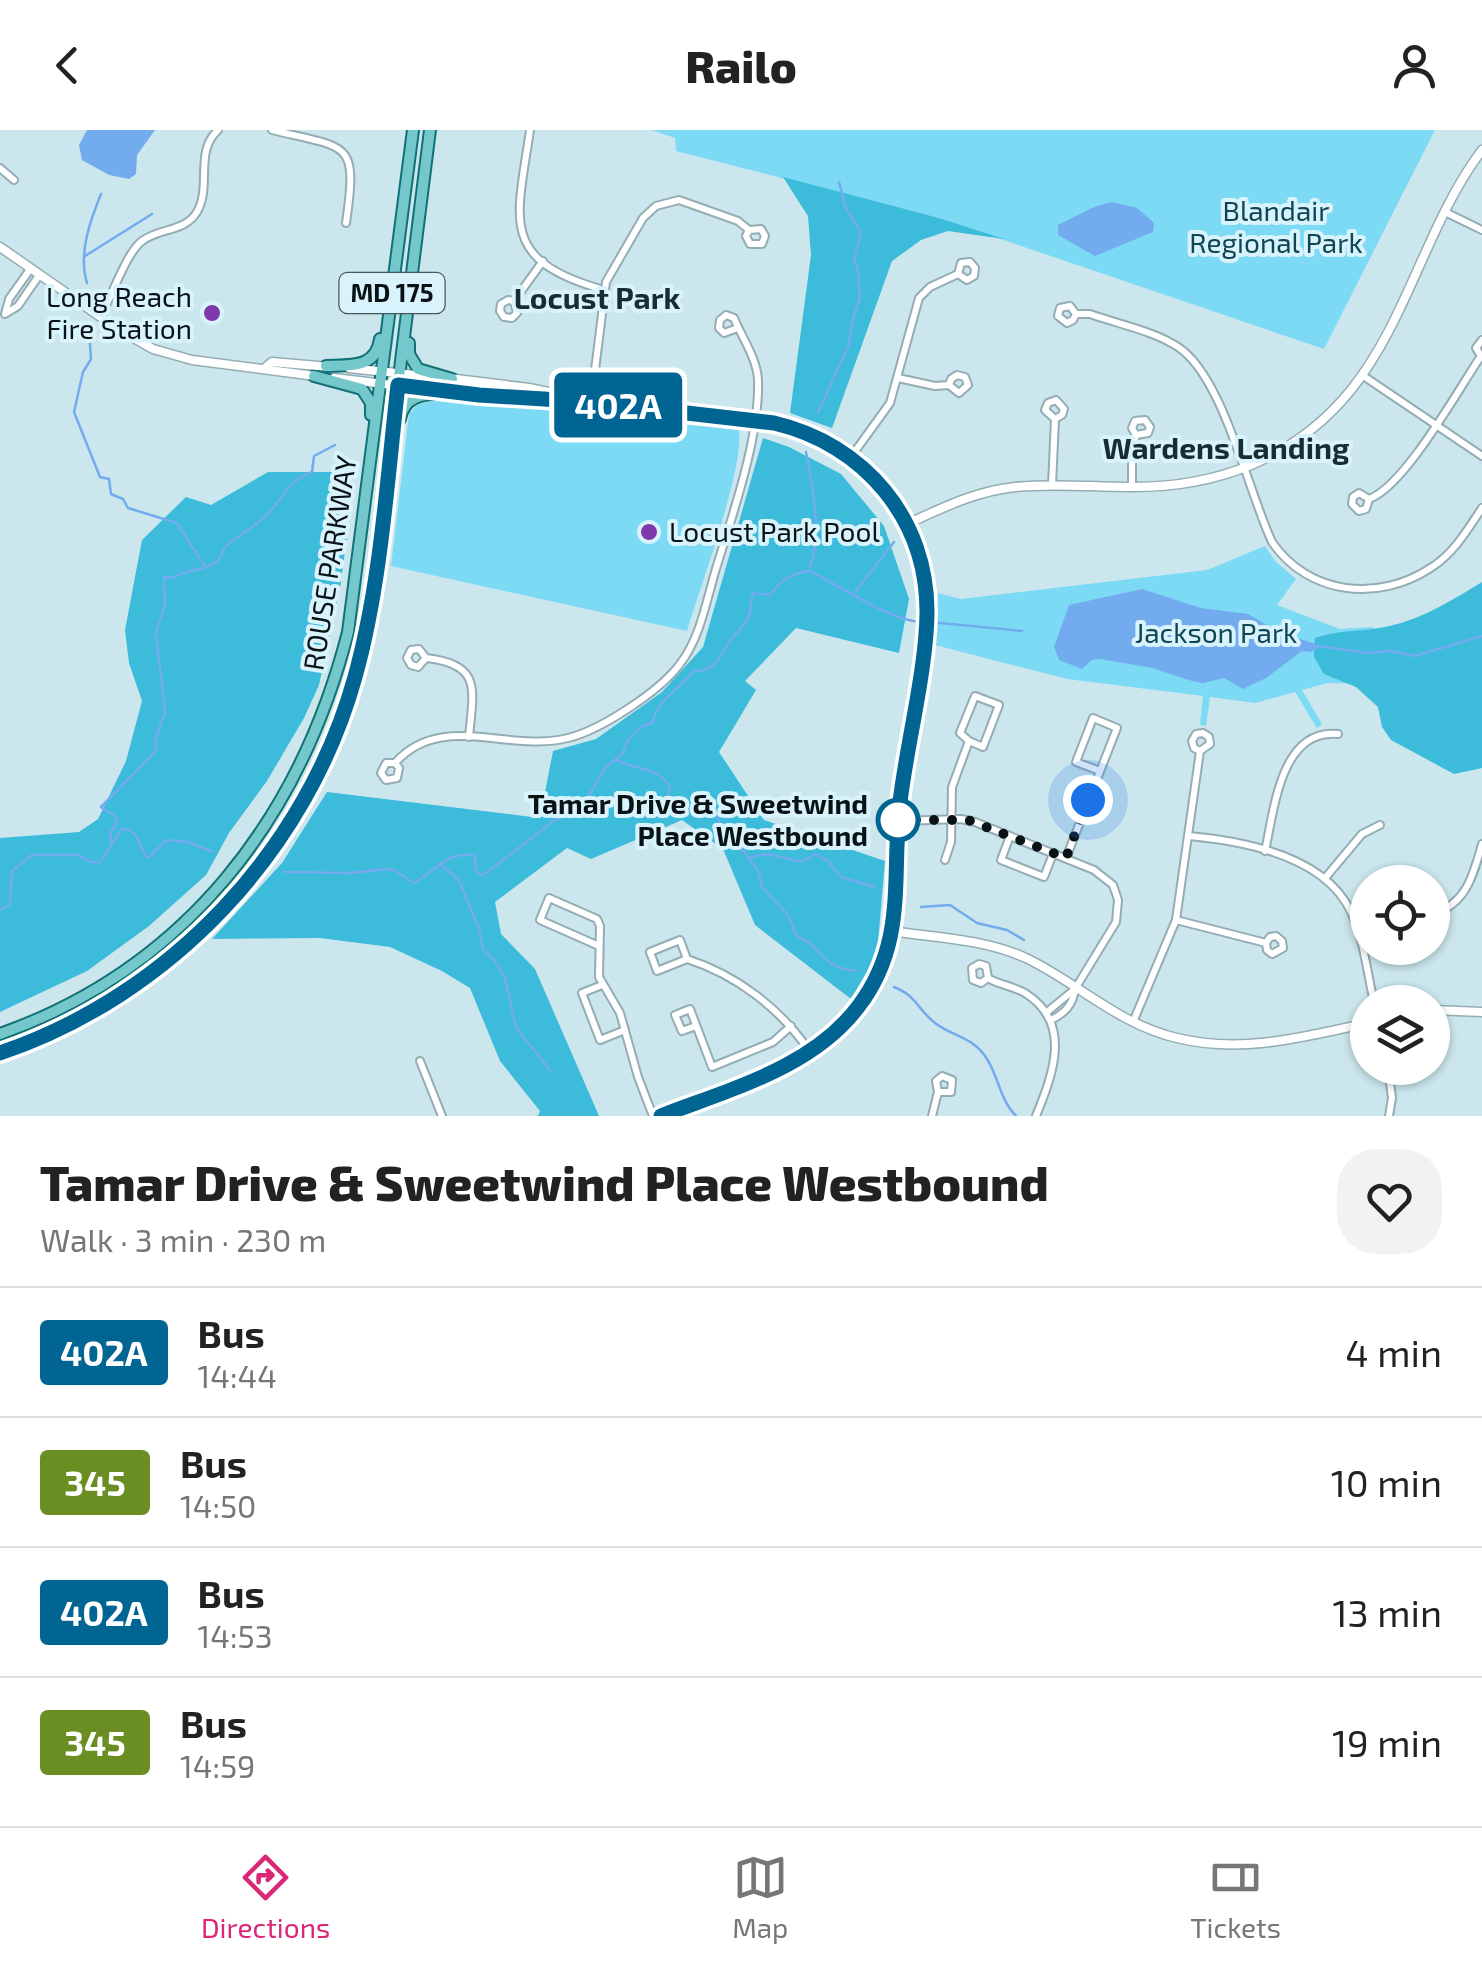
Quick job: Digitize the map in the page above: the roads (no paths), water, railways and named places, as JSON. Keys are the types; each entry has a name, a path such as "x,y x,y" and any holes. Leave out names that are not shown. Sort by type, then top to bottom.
{"main road":[{"name":"ROUSE PARKWAY","path":"0,1034 81,997 144,956 194,913 256,840 300,768 330,696 348,632 413,130"},
{"name":"ROUSE PARKWAY","path":"0,1053 90,1014 155,970 205,927 271,851 321,766 351,690 372,600 430,130"},
{"path":"326,366 361,364 376,353 400,226"},
{"path":"414,258 409,354 418,368 452,379"},
{"path":"314,376 357,386 371,403 362,524"},
{"path":"384,494 405,404 416,396 452,392"}],"street":[{"path":"100,316 136,247 152,235 183,225 198,210 205,151 210,137 218,130"},
{"path":"272,130 330,144 344,154 352,171 346,223"},
{"path":"530,130 518,227 524,243 576,282 604,290"},
{"path":"907,524 974,495 1016,487 1183,485 1244,470 1310,432 1362,375 1445,212 1482,150"},
{"path":"0,168 14,180"},
{"path":"591,402 604,290 614,264 643,218 656,206 672,200 688,201 738,221 749,230"},
{"path":"1445,212 1482,230"},
{"path":"0,247 136,340 171,355 272,372 381,377"},
{"path":"514,301 543,261"},
{"path":"3,318 9,299 32,268"},
{"path":"3,318 18,306 40,274"},
{"path":"851,457 884,414 898,378 919,298 930,286 958,274"},
{"path":"1076,314 1090,314 1173,343 1190,355 1207,379 1272,542 1288,562 1318,582 1348,589 1390,586 1432,568 1449,553 1482,508"},
{"path":"395,764 415,745 430,738 541,742 580,734 603,723 677,668 696,635 741,487 753,420 756,372 750,352 735,330"},
{"path":"1369,500 1392,483 1434,425 1481,356 1476,348 1482,340"},
{"path":"265,368 272,362 326,366 399,379 452,379 580,396 591,402"},
{"path":"1362,375 1482,456"},
{"path":"898,378 950,385"},
{"path":"399,379 452,392 753,420 816,436 851,457 878,482 907,524 922,568 927,613 898,822 898,892 885,958 869,992 839,1029 810,1052 662,1116"},
{"path":"1052,485 1055,418"},
{"path":"1132,487 1136,435"},
{"path":"426,658 455,663 470,677 473,696 468,738"},
{"path":"975,696 999,705 983,747 969,741 960,734 975,696"},
{"path":"1066,858 1117,728 1093,718 1076,762 1100,771"},
{"path":"1265,852 1292,756 1315,737 1338,734"},
{"path":"945,860 952,842 952,788 969,741"},
{"path":"1133,1024 1176,920 1200,751"},
{"path":"898,822 968,820 1103,874 1113,886 1118,900 1116,922 1076,989 1049,1016"},
{"path":"1326,877 1362,834 1380,825"},
{"path":"1010,836 1001,860 1044,877 1053,854"},
{"path":"1188,836 1217,838 1265,852 1326,877 1350,909"},
{"path":"1450,906 1468,888 1482,844"},
{"path":"600,946 540,920 549,898 597,919 600,946 602,986 620,1013 638,1078 654,1116"},
{"path":"1176,920 1266,943"},
{"path":"892,931 1004,950 1035,964 1133,1024 1188,1040 1243,1045 1279,1042 1350,1027"},
{"path":"687,958 680,940 650,952 657,971 687,958 738,981 791,1026 810,1052"},
{"path":"988,978 1023,992 1049,1016 1056,1046 1055,1064 1036,1116"},
{"path":"602,986 582,993 600,1040 626,1030"},
{"path":"1450,1011 1482,1012"},
{"path":"696,1026 712,1067 772,1042 791,1026"},
{"path":"420,1061 442,1116"},
{"path":"1389,1116 1390,1085"},
{"path":"932,1116 938,1092"}],"waterway":[{"path":"818,413 849,344 860,298 854,260 861,233 845,206 839,182"},
{"path":"87,283 85,249 101,194"},
{"path":"85,256 152,214"},
{"path":"89,330 91,359 83,372 74,412 100,477 109,479 111,494 123,499 128,508 177,523 204,565"},
{"path":"112,844 110,834 117,822 115,816 101,807 156,751 165,712 156,633 165,604 164,577 173,578 216,562 227,545 267,515 297,480 312,472 314,456 335,445"},
{"path":"806,452 816,524 810,568"},
{"path":"855,592 894,542"},
{"path":"284,872 386,869 414,883 449,859 465,855 475,856 476,871 486,873 555,820 581,809 605,768 623,753 639,728 653,722 664,701 694,671 709,668 718,660 748,619 754,593 770,595 791,576 809,571 894,616 921,622"},
{"path":"929,622 1022,631"},
{"path":"1321,646 1415,656 1482,636"},
{"path":"617,760 660,775 670,788 667,800 675,806 704,816 717,815 724,834 732,837 758,870 762,887 787,914 797,936 836,966 857,971"},
{"path":"0,910 10,904 12,871 32,855 79,855 90,862 100,862 122,829 133,832 148,858 167,840 188,842 213,852"},
{"path":"751,857 768,854 802,862 815,854 828,861 841,877 874,887"},
{"path":"440,864 459,880 483,949 505,978 516,1028 551,1071"},
{"path":"921,907 950,905 977,923 1007,930 1024,940"},
{"path":"894,987 908,994 935,1023 982,1052 1016,1116"}],"place":[{"name":"Long Reach Fire Station","path":"212,313"},
{"name":"Locust Park Pool","path":"649,532"},
{"name":"Tamar Drive & Sweetwind Place Westbound","path":"898,820"}],"district":[{"name":"Locust Park","path":"597,299"},
{"name":"Wardens Landing","path":"1226,449"}],"park label":[{"name":"Blandair Regional Park","path":"1276,227"},
{"name":"Jackson Park","path":"1216,633"}]}
